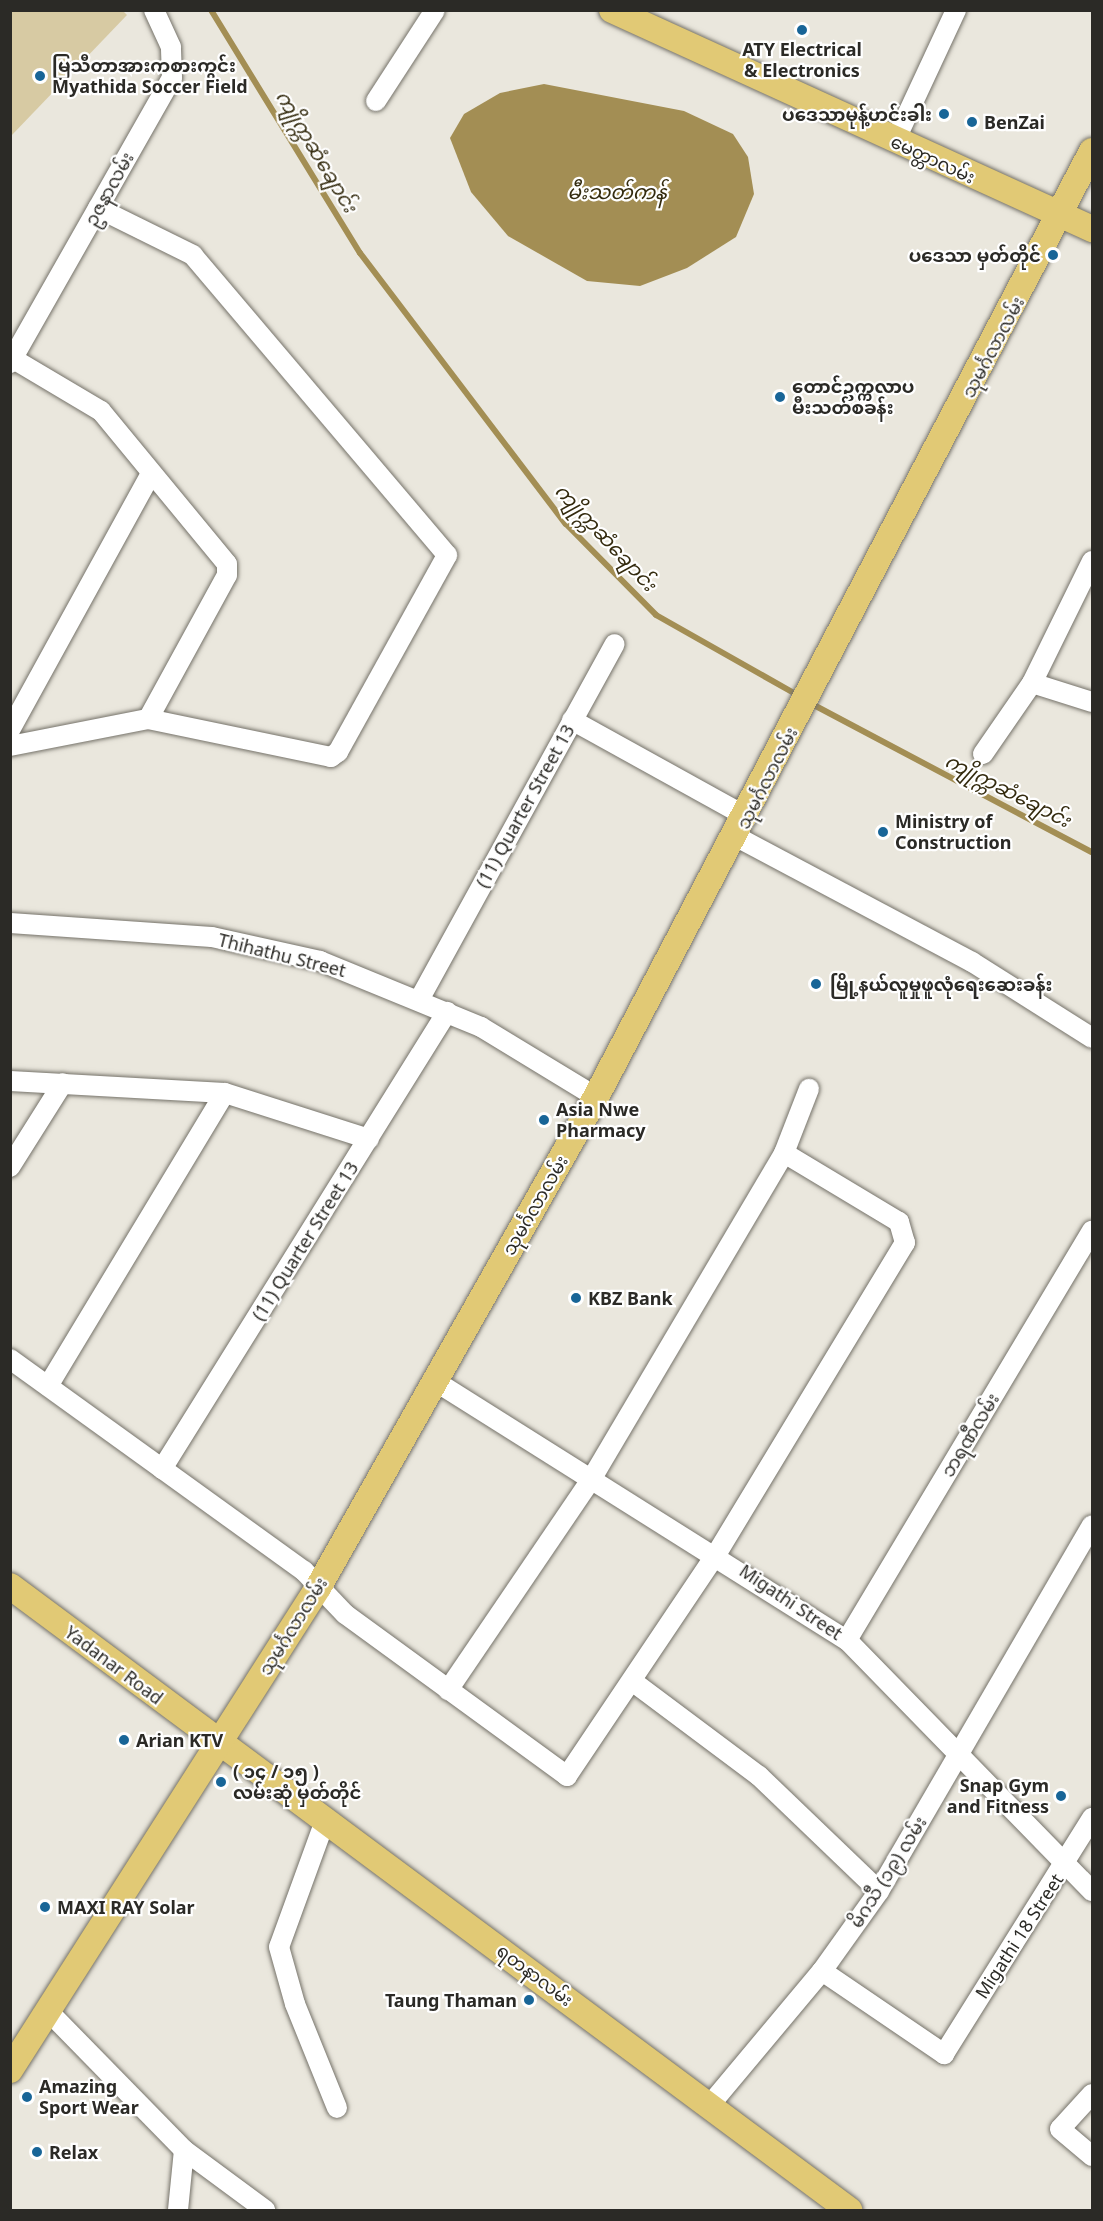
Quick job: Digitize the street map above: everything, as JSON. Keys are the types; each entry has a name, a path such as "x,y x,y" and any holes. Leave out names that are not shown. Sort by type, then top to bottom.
{"main road":[{"name":"မေတ္တာလမ်း","path":"612,10 1061,219 1092,229"},
{"name":"သုမင်္ဂလာလမ်း","path":"10,2070 319,1586 596,1097 742,827 1061,219 1092,151"},
{"name":"Yadanar Road","path":"10,1586 217,1744"},
{"name":"ရတနာလမ်း","path":"217,1744 326,1818 849,2211"}],"street":[{"name":"ဥဇနာလမ်း","path":"11,359 172,78 171,46 154,10"},
{"path":"376,101 435,10"},
{"path":"895,141 957,10"},
{"path":"10,746 148,719 331,757 339,752 447,555 193,255 98,208"},
{"path":"11,359 87,399 228,570 148,719"},
{"path":"10,730 151,474"},
{"path":"983,754 1032,683 1092,561"},
{"name":"(11) Quarter Street 13","path":"419,1000 615,644"},
{"path":"1032,683 1092,702"},
{"path":"572,720 742,827 972,962 1092,1038"},
{"name":"Thihathu Street","path":"10,923 224,939 321,961 447,1011 596,1097"},
{"name":"(11) Quarter Street 13","path":"162,1469 447,1011"},
{"path":"10,1081 225,1093 369,1139"},
{"path":"10,1167 63,1083"},
{"path":"448,1690 592,1478 784,1153 809,1089"},
{"path":"48,1386 225,1093"},
{"path":"10,1359 319,1586 345,1614 567,1776 717,1553 905,1243 899,1222 784,1153"},
{"name":"ဘရဏီလမ်း","path":"847,1640 1092,1231"},
{"name":"Migathi Street","path":"435,1381 717,1553 847,1640 1092,1891"},
{"name":"မိဂသီ (၁၉) လမ်း","path":"710,2106 822,1971 879,1891 1092,1525"},
{"path":"632,1681 759,1776 879,1891"},
{"path":"326,1818 279,1947 295,2004 337,2108"},
{"name":"Migathi 18 Street","path":"822,1971 944,2054 1092,1818"},
{"path":"47,2010 184,2150 264,2211"},
{"path":"1092,2094 1059,2129 1092,2156"},
{"path":"178,2211 184,2150"}],"shaded area":[{"name":"မြသီတာအားကစားကွင်း Myathida Soccer Field","path":"11,10 122,10 127,15 11,136"}],"water":[{"name":"မီးသတ်ကန်","path":"544,84 684,111 733,134 748,157 754,194 736,237 687,268 640,286 587,281 508,236 471,192 450,138 464,114 500,93"}],"waterway":[{"name":"ကျိုက္ကဆံချောင်း","path":"211,10 360,253 566,524 656,615 799,696"},
{"name":"ကျိုက္ကဆံချောင်း","path":"810,703 1092,852"}],"place":[{"name":"ATY Electrical & Electronics","path":"802,30"},
{"name":"မြသီတာအားကစားကွင်း Myathida Soccer Field","path":"40,76"},
{"name":"ပဒေသာမုန့်ဟင်းခါး","path":"944,114"},
{"name":"BenZai","path":"972,122"},
{"name":"ပဒေသာ မှတ်တိုင်","path":"1053,255"},
{"name":"တောင်ဥက္ကလာပ မီးသတ်စခန်း","path":"780,397"},
{"name":"Ministry of Construction","path":"883,832"},
{"name":"မြို့နယ်လူမှုဖူလုံရေးဆေးခန်း","path":"816,984"},
{"name":"Asia Nwe Pharmacy","path":"544,1120"},
{"name":"KBZ Bank","path":"576,1298"},
{"name":"Arian KTV","path":"124,1740"},
{"name":"( ၁၄ / ၁၅ ) လမ်းဆုံ မှတ်တိုင်","path":"221,1782"},
{"name":"Snap Gym and Fitness","path":"1061,1796"},
{"name":"MAXI RAY Solar","path":"45,1907"},
{"name":"Taung Thaman","path":"529,2000"},
{"name":"Amazing Sport Wear","path":"27,2097"},
{"name":"Relax","path":"37,2152"}]}
